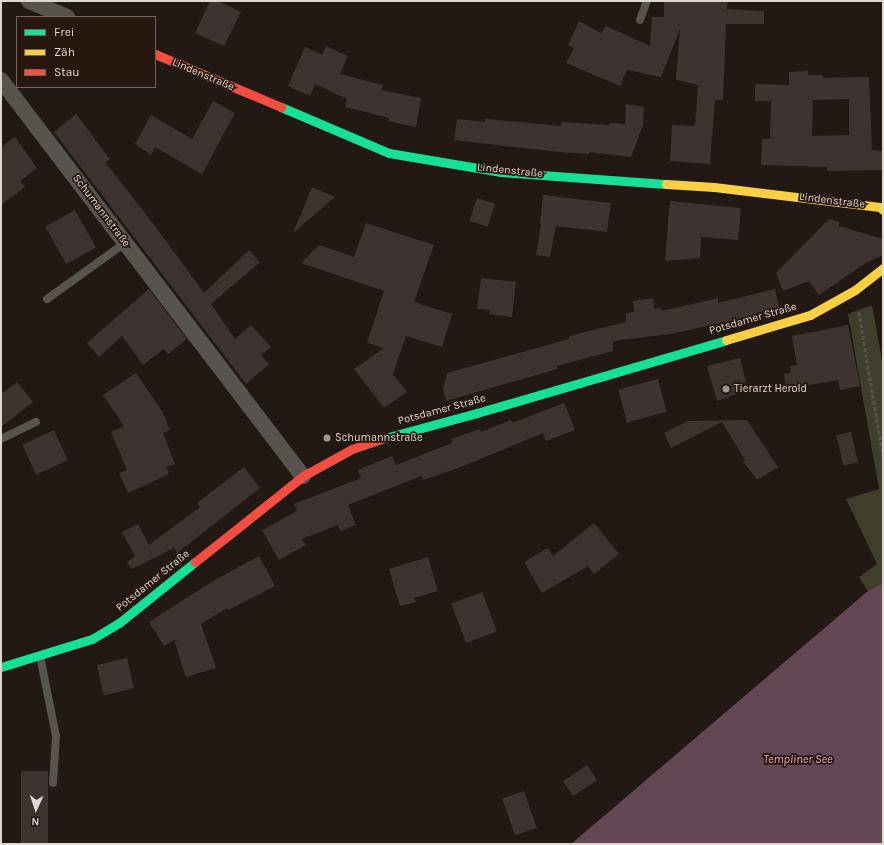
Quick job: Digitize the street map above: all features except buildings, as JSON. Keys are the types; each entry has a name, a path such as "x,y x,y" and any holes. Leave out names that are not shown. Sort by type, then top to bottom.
{"street":[{"path":"29,1 65,16"},
{"name":"Lindenstraße","path":"156,54 388,153 501,172 714,186 880,207 883,210"},
{"name":"Schumannstraße","path":"1,80 303,476"},
{"name":"Potsdamer Straße","path":"1,667 92,639 119,623 303,476 352,449 810,315 856,290 883,268"}],"lane":[{"path":"640,20 647,1"},
{"path":"47,298 125,243"},
{"path":"1,439 36,422"},
{"path":"40,655 56,736 53,783"}],"path":[{"path":"856,290 883,456"}],"shaded area":[{"path":"872,305 883,366 883,583 868,591 859,577 877,564 846,499 879,489 848,314"}],"water":[{"name":"Templiner See","path":"883,583 883,844 571,844 868,591"}],"traffic: fast":[{"path":"281,107 389,153 501,172 666,184"},
{"path":"381,439 477,413 726,340"},
{"path":"1,667 92,639 119,623 195,562"}],"traffic: slow":[{"path":"666,184 714,187 880,207 883,210"},
{"path":"726,340 810,315 855,290 883,268"}],"traffic: jam":[{"path":"156,54 281,107"},
{"path":"195,562 303,476 352,449 381,439"}],"place":[{"name":"Tierarzt Herold","path":"726,389"},
{"name":"Schumannstraße","path":"327,438"}]}
